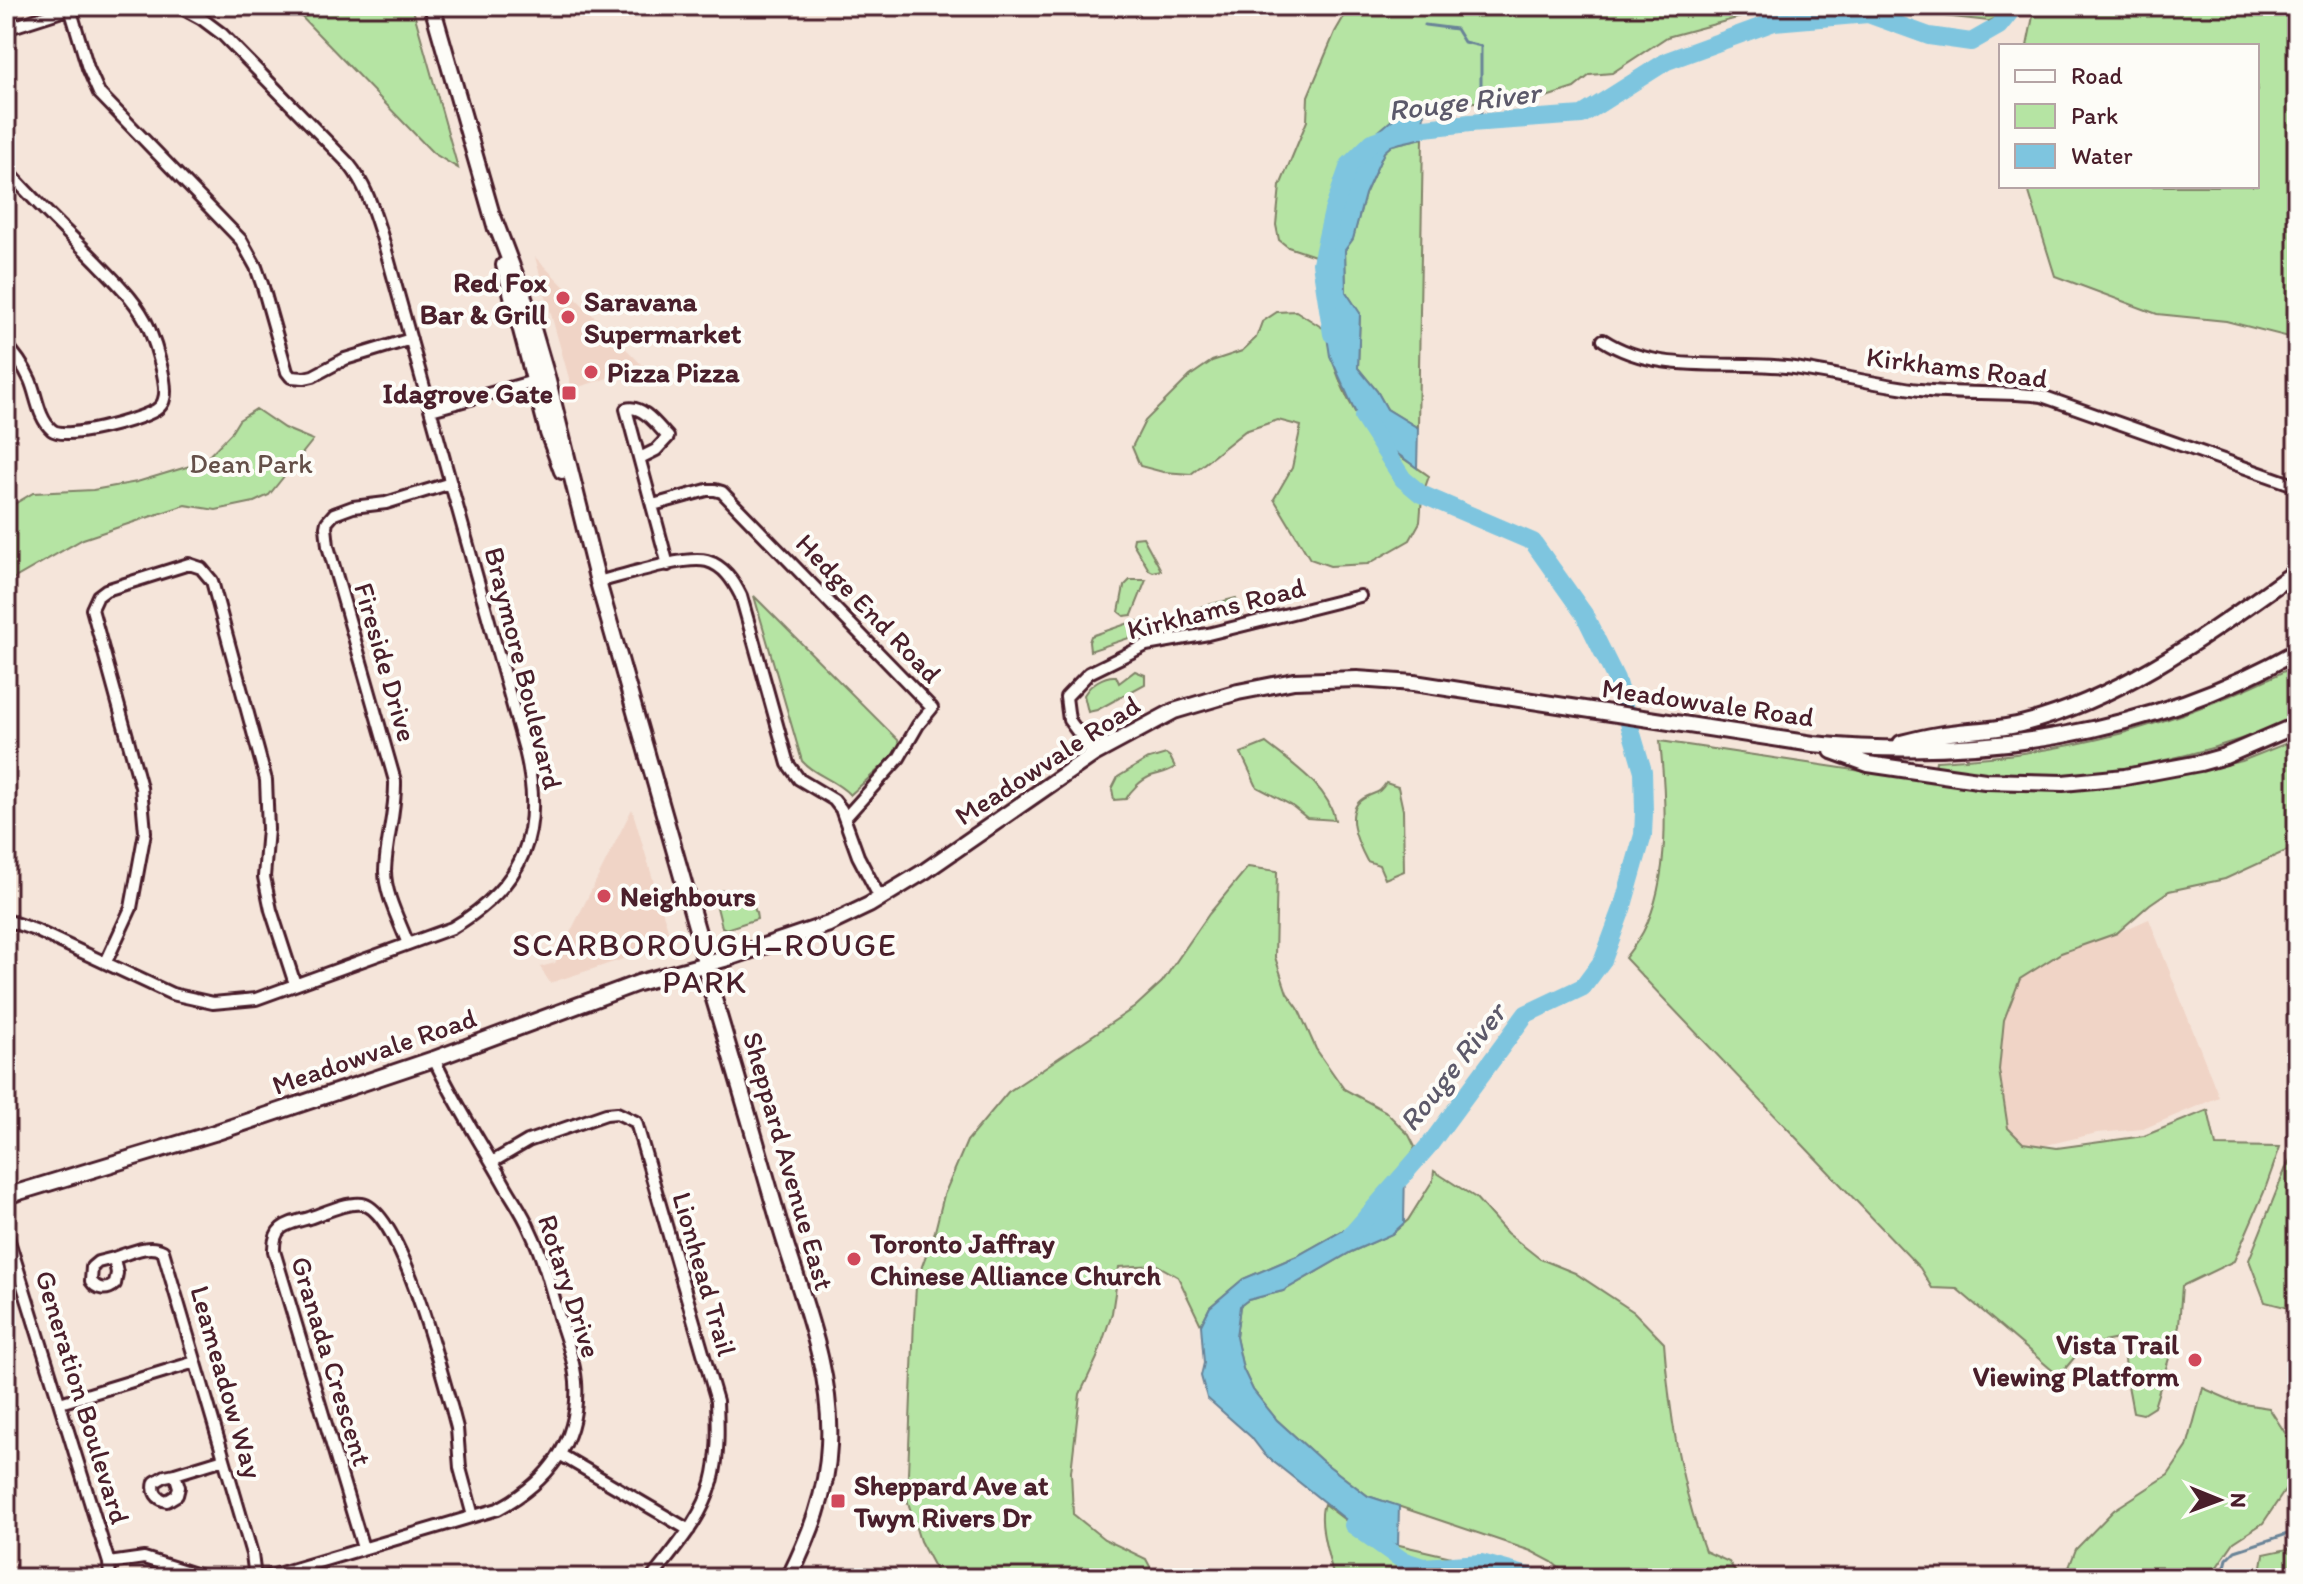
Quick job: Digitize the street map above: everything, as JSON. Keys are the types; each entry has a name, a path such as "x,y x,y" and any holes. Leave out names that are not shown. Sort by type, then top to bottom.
{"main road":[{"name":"Sheppard Avenue East","path":"432,6 494,219 511,299 541,379 548,433 583,528 705,964 816,1341 826,1389 829,1446 821,1501 812,1530 789,1578"},
{"path":"1877,749 1939,735 2010,727 2071,708 2150,670 2297,571"},
{"name":"Meadowvale Road","path":"6,1196 214,1133 434,1059 608,994 829,924 925,871 1094,754 1174,711 1238,692 1294,681 1385,680 1813,744 1877,749 1981,747 2103,728 2198,699 2257,674 2297,651"},
{"path":"2225,756 2297,725"},
{"path":"1813,744 1868,764 1985,781 2063,783 2125,777 2225,756 2297,734"}],"street":[{"name":"Braymore Boulevard","path":"6,920 35,930 172,994 213,1003 256,999 452,928 469,918 494,898 518,866 531,829 534,806 530,767 411,339 374,212 359,176 222,34 178,6"},
{"path":"6,29 74,7 88,68 99,93 241,240 256,267 291,377 313,376 345,359 411,339"},
{"path":"6,169 120,284 142,315 163,378 166,390 164,401 152,412 86,432 57,433 45,421 30,380 6,345"},
{"name":"Kirkhams Road","path":"1603,340 1621,352 1677,362 1793,368 1947,393 2042,396 2297,486"},
{"path":"431,410 541,379"},
{"path":"640,458 656,450 668,437 639,409 631,407 626,409 668,565"},
{"name":"Fireside Drive","path":"408,944 385,872 394,819 395,781 328,546 326,527 334,514 345,509 386,503 451,483"},
{"name":"Hedge End Road","path":"653,505 707,490 722,492 932,708 899,758 845,818"},
{"path":"598,582 686,561 706,561 725,570 741,596 788,764 799,779 834,800 880,898"},
{"path":"106,962 135,894 145,832 141,787 92,609 98,596 106,590 189,564 201,568 212,581 266,780 268,829 264,877 271,910 295,984"},
{"name":"Kirkhams Road","path":"1094,754 1069,720 1066,697 1089,673 1146,645 1208,634 1360,596"},
{"name":"Rotary Drive","path":"256,1578 498,1509 520,1497 542,1478 561,1455 570,1433 576,1382 571,1355 530,1229 464,1118 434,1059"},
{"name":"Lionhead Trail","path":"492,1162 528,1141 606,1114 617,1113 636,1122 717,1401 718,1441 712,1483 689,1530 652,1578"},
{"name":"Granada Crescent","path":"363,1548 274,1251 274,1239 282,1226 344,1207 364,1204 377,1212 396,1241 411,1274 457,1428 460,1468 473,1516"},
{"name":"Generation Boulevard","path":"6,1231 109,1563 110,1578"},
{"name":"Leameadow Way","path":"114,1258 150,1247 163,1251 252,1554 256,1578"},
{"path":"60,1403 195,1362"},
{"path":"561,1455 689,1530"},
{"path":"175,1474 224,1459"},
{"path":"109,1563 144,1558 215,1578"}],"shaded area":[{"path":"535,257 644,367 572,389"},
{"path":"632,809 672,943 550,983 540,967 555,963"},
{"path":"2149,919 2219,1097 2143,1129 2097,1133 2042,1146 2023,1143 2008,1128 1999,1070 2004,1020 2020,979 2061,953"}],"green space":[{"path":"291,6 412,6 458,168 433,153"},
{"path":"1350,6 1810,6 1752,14 1667,37 1612,73 1590,75 1574,88 1540,99 1415,105 1321,247 1321,258 1288,247 1279,240 1276,225 1280,186 1307,121 1308,96 1335,32"},
{"path":"1852,6 2018,6 2015,11 1989,21"},
{"path":"2035,6 2297,6 2297,339 2226,321 2157,314 2055,276 2028,188 2259,188 2259,44 2027,44"},
{"path":"1423,138 1418,428 1387,409 1358,368 1360,314 1346,292 1345,250 1353,238 1365,194 1384,152 1392,145"},
{"path":"1296,311 1326,330 1341,384 1370,432 1429,476 1422,496 1420,522 1410,540 1368,564 1330,566 1310,559 1274,499 1292,468 1301,426 1278,420 1245,431 1191,474 1140,466 1132,447 1145,421 1190,376 1212,361 1242,351 1256,338 1262,322 1277,312"},
{"name":"Dean Park","path":"256,409 284,428 313,440 269,495 254,502 216,510 185,505 83,539 6,583 6,509 33,493 93,490 137,482 203,462 239,420"},
{"path":"1143,537 1161,570 1149,570 1133,543 1134,538"},
{"path":"1130,580 1146,580 1132,615 1124,616 1119,612 1124,586"},
{"path":"754,596 901,743 889,760 850,795 802,761"},
{"path":"1236,598 1242,615 1195,617 1196,608"},
{"path":"1135,621 1149,623 1153,630 1090,651 1091,636"},
{"path":"2297,665 2297,718 2194,753 2124,768 2052,776 1975,773 1935,767 1936,761 2033,752 2122,733 2208,705"},
{"path":"1135,671 1145,675 1145,684 1088,712 1084,695 1094,684 1111,676 1116,676 1119,683"},
{"path":"2297,739 2297,846 2225,879 2169,891 2117,933 2061,953 2020,979 2004,1020 1999,1070 2008,1128 2023,1143 2057,1148 2144,1136 2208,1110 2216,1146 2280,1147 2234,1261 2182,1286 2179,1326 2154,1407 2143,1414 2133,1412 2123,1338 2084,1346 2059,1376 1957,1289 1932,1288 1920,1268 1625,958 1643,932 1652,911 1662,864 1665,813 1660,741 1915,779 2030,790 2070,789 2191,772 2242,761"},
{"path":"1266,743 1317,786 1335,820 1307,818 1291,805 1257,787 1241,753"},
{"path":"1166,754 1175,767 1144,780 1126,799 1114,800 1112,789 1118,777 1146,760"},
{"path":"1386,783 1398,787 1403,810 1404,871 1385,879 1379,865 1367,861 1356,836 1353,818 1358,802 1379,791"},
{"path":"1248,867 1277,871 1275,957 1287,993 1298,1008 1316,1049 1344,1089 1385,1111 1409,1135 1415,1147 1381,1209 1297,1256 1243,1279 1210,1307 1201,1325 1178,1277 1157,1265 1119,1267 1112,1313 1097,1358 1080,1394 1071,1472 1073,1514 1104,1539 1146,1559 1156,1578 940,1578 920,1541 907,1499 914,1319 916,1287 922,1266 944,1195 967,1141 1008,1092 1135,1007 1162,982 1209,914"},
{"path":"731,890 749,900 757,919 726,929 722,927 714,895 718,891"},
{"path":"2297,1149 2297,1310 2265,1302 2249,1260 2287,1165"},
{"path":"1434,1171 1476,1198 1507,1233 1540,1259 1575,1273 1634,1312 1664,1343 1677,1448 1705,1551 1729,1562 1740,1578 1571,1578 1552,1562 1531,1551 1368,1496 1321,1460 1277,1420 1253,1390 1243,1369 1236,1337 1240,1306 1248,1300 1283,1291 1351,1252 1392,1234 1408,1220 1433,1180"},
{"path":"2203,1388 2237,1403 2269,1408 2289,1439 2292,1460 2290,1483 2263,1523 2234,1542 2212,1574 2213,1578 2065,1578 2076,1549 2114,1510 2168,1475 2187,1447"},
{"path":"1324,1504 1369,1538 1473,1562 1505,1578 1334,1578 1323,1530"},
{"path":"2297,1547 2297,1578 2260,1578 2264,1554"}],"water":[{"name":"Rouge River","path":"1424,105 1423,138 1392,145 1384,152 1365,194 1353,239 1345,250 1346,292 1360,313 1358,368 1387,409 1418,428 1417,468 1372,435 1358,418 1330,356 1326,330 1328,295 1321,247 1330,214 1371,138 1401,112"},
{"path":"1405,1168 1404,1223 1392,1234 1351,1252 1283,1291 1248,1300 1240,1306 1236,1337 1243,1369 1253,1390 1277,1420 1321,1460 1368,1496 1399,1506 1398,1545 1369,1538 1265,1455 1251,1437 1207,1398 1201,1376 1204,1363 1201,1325 1210,1307 1243,1279 1297,1256 1381,1209"}],"waterway":[{"name":"Rouge River","path":"1332,334 1321,263 1333,211 1349,165 1372,142 1407,130 1582,115 1667,61 1774,22 1868,14 1929,36 1971,42 1999,26 2015,6"},
{"path":"1425,25 1456,29 1464,42 1481,46 1481,122"},
{"name":"Rouge River","path":"1351,1235 1431,1143 1526,1014 1583,987 1603,960 1622,909 1643,835 1644,812 1643,771 1616,679 1584,614 1533,542 1421,494 1403,479 1363,417"},
{"path":"2297,1372 2290,1413 2297,1438"},
{"name":"Rouge River","path":"1353,1525 1402,1560 1423,1567 1481,1563 1536,1578"},
{"path":"2222,1578 2227,1559 2235,1551 2297,1531"}],"place":[{"name":"Red Fox Bar & Grill","path":"563,298"},
{"name":"Saravana Supermarket","path":"568,317"},
{"name":"Pizza Pizza","path":"591,372"},
{"name":"Idagrove Gate","path":"569,393"},
{"name":"Neighbours","path":"604,896"},
{"name":"Toronto Jaffray Chinese Alliance Church","path":"854,1259"},
{"name":"Vista Trail Viewing Platform","path":"2195,1360"},
{"name":"Sheppard Ave at Twyn Rivers Dr","path":"838,1501"}],"district":[{"name":"SCARBOROUGH–ROUGE PARK","path":"705,964"}]}
